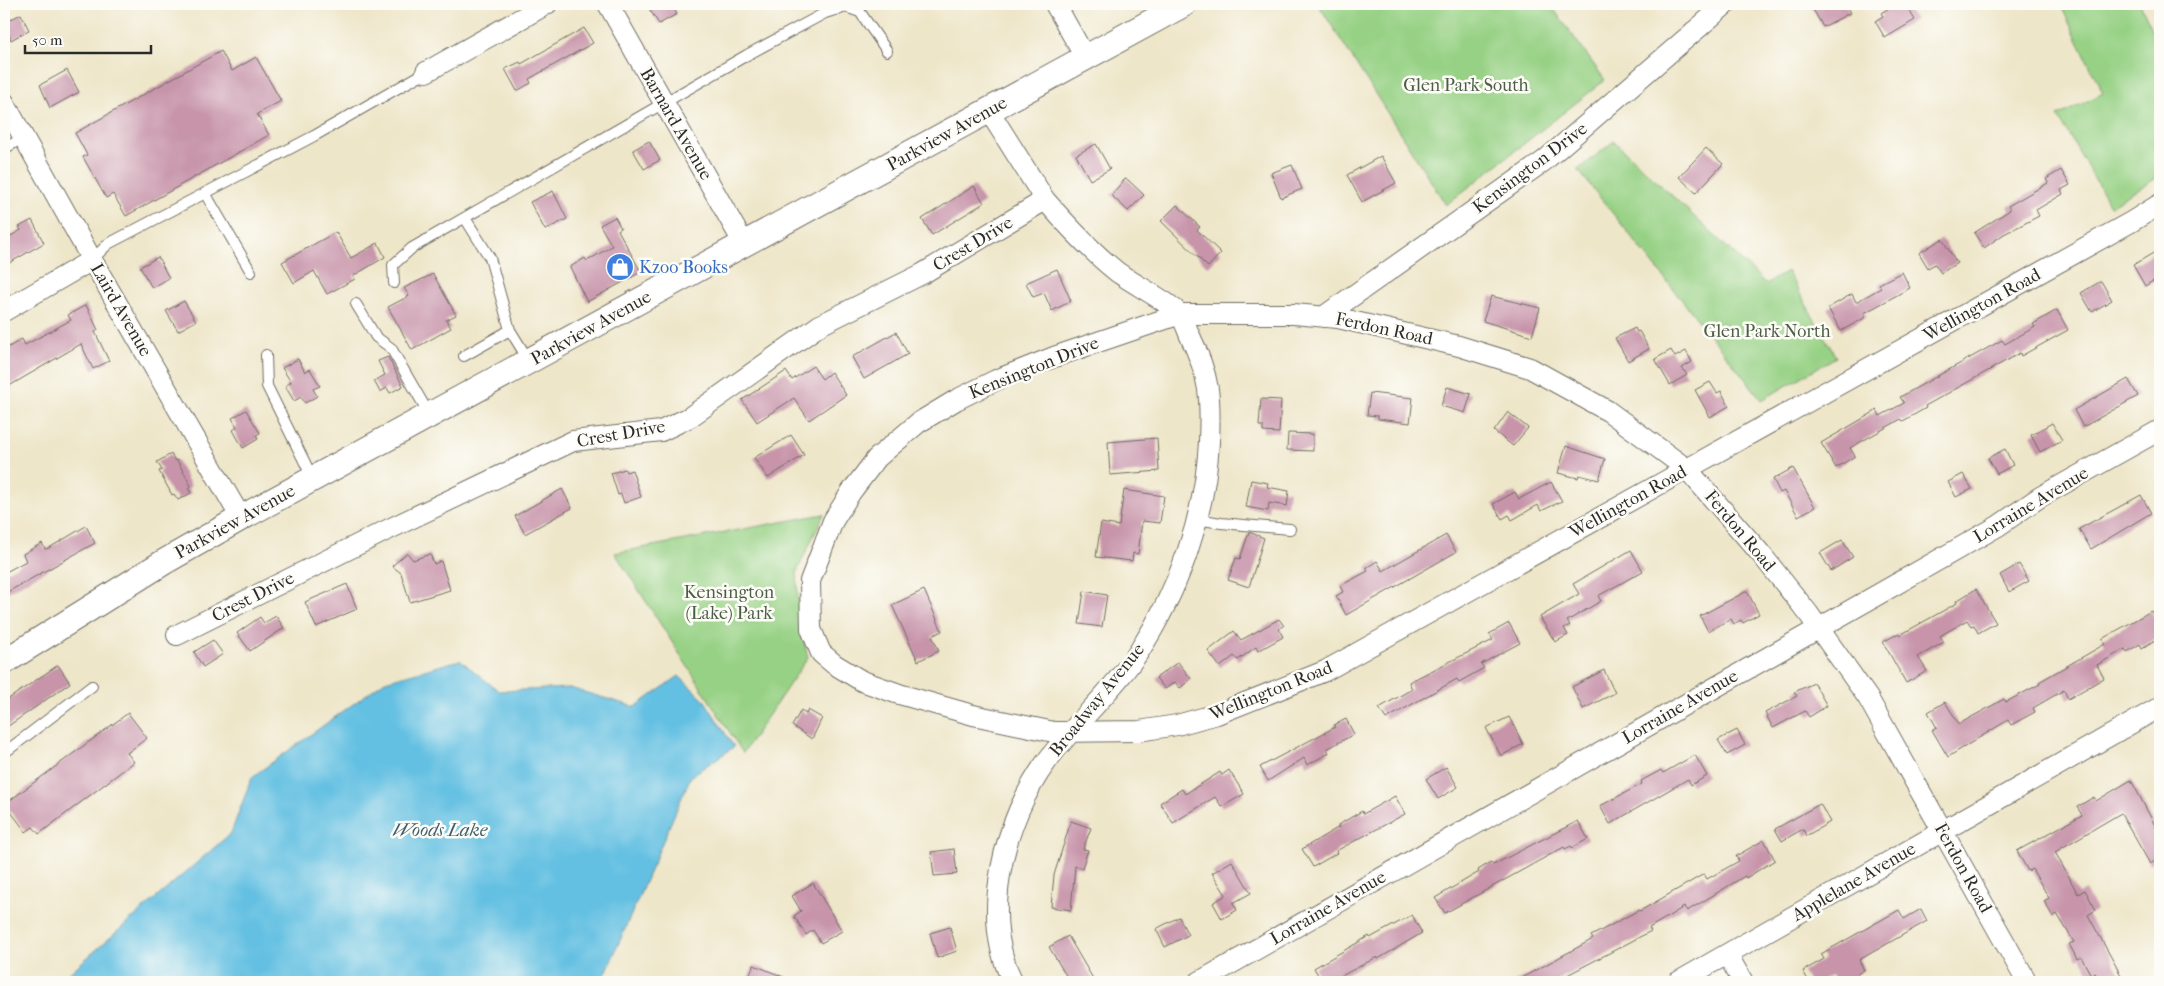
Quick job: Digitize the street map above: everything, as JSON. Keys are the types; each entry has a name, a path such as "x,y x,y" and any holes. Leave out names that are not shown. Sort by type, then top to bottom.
{"street":[{"path":"426,72 547,4"},
{"name":"Barnard Avenue","path":"608,4 744,244"},
{"path":"1055,4 1086,57"},
{"name":"Parkview Avenue","path":"4,662 164,562 241,518 1184,4"},
{"name":"Kensington Drive","path":"1323,317 1544,161 1726,4"},
{"name":"Laird Avenue","path":"4,102 92,260 241,518"},
{"path":"989,111 1045,200 1117,272 1180,314"},
{"name":"Crest Drive","path":"178,635 383,532 573,441 661,431 690,417 820,325 922,274 1045,200"},
{"name":"Wellington Road","path":"1072,732 1139,731 1177,725 1217,714 1325,671 2132,222 2160,204"},
{"path":"4,311 92,260"},
{"name":"Kensington Drive","path":"1072,732 1028,728 899,694 855,676 834,664 821,653 811,629 810,580 832,521 851,492 877,458 918,423 956,400 996,380 1054,357 1180,314"},
{"name":"Ferdon Road","path":"1180,314 1294,314 1323,317 1387,329 1460,346 1530,368 1608,411 1687,469 1761,554 1818,628 1868,698 2027,982"},
{"name":"Broadway Avenue","path":"1013,982 1000,947 996,917 1007,843 1022,803 1046,762 1137,655 1167,605 1186,559 1197,518 1208,459 1209,384 1200,356 1180,314"},
{"name":"Lorraine Avenue","path":"1199,982 1998,526 2040,498 2160,430"},
{"name":"Applelane Avenue","path":"1678,982 1942,832 2157,715"},
{"path":"1727,954 1743,982"}],"lane":[{"path":"394,282 393,265 412,248 825,13 848,5 860,12 886,51"},
{"path":"92,260 108,244 426,72"},
{"path":"4,149 24,137"},
{"path":"205,193 251,272"},
{"path":"465,218 490,258 510,330 529,362"},
{"path":"356,304 376,337 391,348 430,415"},
{"path":"464,356 510,330"},
{"path":"266,355 267,386 313,479"},
{"path":"1197,518 1221,523 1290,528"},
{"path":"4,753 92,686"}],"green space":[{"name":"Glen Park South","path":"1318,4 1550,4 1605,80 1446,205"},
{"path":"2060,4 2140,4 2160,45 2160,176 2110,206 2058,116 2103,93"},
{"name":"Glen Park North","path":"1614,141 1766,284 1787,271 1836,357 1762,400 1578,170"},
{"name":"Kensington (Lake) Park","path":"824,514 797,571 799,624 808,657 743,753 615,553"}],"water":[{"name":"Woods Lake","path":"460,660 499,691 570,688 635,707 679,676 705,701 734,747 691,776 602,982 59,982 231,833 252,777 385,681"}],"building":[{"path":"646,4 671,4 677,14 659,24"},
{"path":"1810,4 1845,4 1850,13 1823,27"},
{"path":"1896,4 1905,4 1915,20 1885,38 1875,21 1883,16 1881,13"},
{"path":"21,14 29,30 11,40 4,23"},
{"path":"584,28 593,43 529,79 531,83 517,91 505,69 520,62 521,64"},
{"path":"221,51 232,71 256,57 281,101 257,114 269,135 126,216 113,194 106,198 83,157 87,155 75,133"},
{"path":"67,70 79,92 50,108 40,85"},
{"path":"649,141 660,160 644,169 633,150"},
{"path":"1096,144 1110,169 1090,180 1076,155"},
{"path":"1706,148 1723,164 1696,193 1679,177"},
{"path":"1381,156 1396,183 1362,202 1347,175"},
{"path":"1292,165 1302,189 1281,198 1271,173"},
{"path":"2061,170 2070,185 2061,190 2063,194 2036,210 2039,216 2004,234 1984,248 1974,233 2010,210 2008,206 2048,183 2046,179"},
{"path":"1125,179 1144,195 1128,211 1111,195"},
{"path":"974,186 984,203 932,235 922,219"},
{"path":"553,191 567,219 545,230 530,202"},
{"path":"1177,205 1200,227 1197,230 1221,253 1208,267 1161,221"},
{"path":"615,217 621,228 618,230 641,272 587,302 570,267 585,258 587,261 612,246 600,225"},
{"path":"32,220 44,243 4,266 4,240 21,230 19,227"},
{"path":"336,232 351,258 378,243 385,257 353,276 355,279 327,294 314,271 294,283 282,262"},
{"path":"1942,239 1957,263 1941,273 1935,264 1928,268 1919,253"},
{"path":"2160,249 2160,277 2145,286 2133,265"},
{"path":"158,257 169,278 152,288 140,267"},
{"path":"1057,269 1071,301 1052,311 1044,293 1033,297 1026,283"},
{"path":"1902,272 1910,288 1864,313 1866,317 1841,331 1828,308 1852,294 1856,302 1881,288 1879,284"},
{"path":"433,274 456,315 446,320 451,328 412,350 388,307 409,296 404,288"},
{"path":"2101,281 2112,300 2092,312 2081,293"},
{"path":"1491,296 1540,308 1532,336 1483,321"},
{"path":"184,301 196,321 178,331 166,311"},
{"path":"86,305 98,330 95,332 109,361 93,369 81,344 4,389 4,350 22,339 25,345 71,320 68,315"},
{"path":"2057,310 2068,330 2021,356 2020,353 1925,406 1926,408 1903,421 1901,419 1850,448 1855,456 1836,468 1821,443 1877,410 1880,416 1904,403 1900,397 2002,340 2005,344 2035,327 2033,324"},
{"path":"1635,328 1637,332 1639,331 1649,349 1628,361 1615,338"},
{"path":"896,332 908,354 864,379 852,357"},
{"path":"1671,350 1675,357 1686,351 1692,362 1682,368 1687,375 1670,385 1655,359"},
{"path":"388,357 403,386 390,393 387,388 380,392 374,381 385,375 378,361"},
{"path":"298,359 305,372 310,369 320,386 313,389 317,396 305,403 301,397 294,401 285,386 291,382 282,368"},
{"path":"813,366 822,379 831,372 846,395 809,420 794,398 757,422 742,400 786,371 792,380"},
{"path":"2128,379 2138,396 2083,427 2074,410"},
{"path":"1710,382 1717,393 1721,391 1729,406 1710,417 1695,390"},
{"path":"1447,387 1471,394 1465,413 1441,406"},
{"path":"1370,393 1413,398 1410,423 1378,419 1378,416 1367,415"},
{"path":"1261,399 1281,400 1279,433 1263,432 1263,426 1259,426"},
{"path":"246,410 260,433 256,435 258,439 243,448 233,430 237,427 232,418"},
{"path":"1508,412 1528,428 1513,446 1494,431"},
{"path":"2052,423 2062,440 2040,452 2031,435"},
{"path":"1288,433 1313,434 1313,451 1287,450"},
{"path":"791,435 804,455 768,478 754,458"},
{"path":"1157,438 1159,471 1110,475 1108,442"},
{"path":"1566,446 1605,459 1599,480 1579,475 1578,478 1558,473"},
{"path":"2005,449 2013,465 1997,474 1988,458"},
{"path":"171,454 175,461 177,460 191,486 188,488 191,493 178,500 174,494 172,495 159,471 162,470 157,462"},
{"path":"1793,468 1815,507 1798,516 1784,491 1780,493 1773,479"},
{"path":"625,469 626,472 632,470 641,497 624,503 621,494 618,495 611,473"},
{"path":"1963,474 1972,489 1956,497 1948,482"},
{"path":"1251,480 1268,483 1267,487 1289,491 1287,506 1269,503 1268,511 1246,507"},
{"path":"1551,482 1562,501 1541,511 1538,505 1512,520 1509,515 1502,519 1493,504 1515,492 1519,499"},
{"path":"562,489 572,508 525,534 515,516"},
{"path":"1124,490 1164,496 1160,523 1142,521 1138,554 1133,553 1132,561 1096,557 1101,523 1119,526"},
{"path":"2141,495 2151,513 2091,549 2079,529"},
{"path":"86,526 95,543 4,594 4,573 26,561 23,554 42,543 45,549 49,548"},
{"path":"1249,532 1264,538 1249,587 1228,580 1236,558 1240,559"},
{"path":"1446,535 1456,552 1346,615 1336,596 1343,592 1340,586 1368,571 1366,568 1377,561 1383,571"},
{"path":"1842,540 1853,557 1831,571 1820,553"},
{"path":"1631,550 1643,571 1598,596 1601,601 1567,621 1570,625 1564,628 1568,635 1555,642 1540,617 1579,594 1573,584"},
{"path":"407,553 413,560 430,554 434,564 441,561 450,590 410,602 401,573 392,566"},
{"path":"2019,564 2029,581 2009,592 2000,575"},
{"path":"347,584 357,609 316,627 305,602"},
{"path":"1976,589 1996,623 1978,633 1974,625 1971,626 1967,620 1940,636 1944,642 1918,657 1927,671 1906,683 1883,642 1899,633 1900,635 1957,603 1956,601"},
{"path":"924,590 942,631 932,636 939,651 918,661 892,605"},
{"path":"1084,591 1107,595 1102,627 1079,624"},
{"path":"1747,591 1759,614 1743,623 1741,620 1734,624 1731,619 1708,631 1700,616"},
{"path":"2151,611 2160,627 2160,637 2142,648 2140,644 2127,652 2125,649 2097,665 2104,678 2068,699 2064,690 2033,708 2035,712 2011,725 2008,720 1948,757 1932,730 1937,728 1928,712 1945,702 1959,724 2004,699 2006,702 2040,684 2039,682 2105,644 2102,639"},
{"path":"276,616 284,628 250,651 237,633 260,617 264,623"},
{"path":"1279,619 1284,626 1279,629 1283,637 1258,651 1256,647 1238,660 1234,656 1220,667 1208,651 1234,631 1241,640"},
{"path":"1509,623 1520,643 1481,664 1484,668 1459,682 1457,679 1386,719 1379,708 1412,689 1409,682 1493,640 1489,634"},
{"path":"213,640 223,654 203,667 194,652"},
{"path":"1178,662 1191,679 1180,688 1175,682 1165,689 1156,678"},
{"path":"58,665 70,683 4,729 4,702"},
{"path":"1604,670 1615,693 1583,709 1572,687"},
{"path":"1814,683 1827,706 1809,717 1805,711 1773,728 1765,713 1797,696 1794,692"},
{"path":"801,710 806,714 808,710 822,718 812,739 792,726"},
{"path":"128,713 147,738 127,753 134,762 39,834 33,827 26,832 5,804"},
{"path":"1509,717 1523,744 1501,756 1486,728"},
{"path":"1346,719 1354,734 1327,749 1329,753 1307,765 1304,758 1268,781 1260,767 1335,727 1334,725"},
{"path":"1737,730 1745,745 1727,755 1718,740"},
{"path":"1695,755 1707,776 1691,785 1688,779 1610,824 1600,806 1642,784 1641,781 1661,770 1663,773"},
{"path":"1446,767 1458,787 1438,799 1426,779"},
{"path":"1229,770 1244,794 1222,807 1215,797 1173,823 1160,803 1182,789 1185,794 1220,772 1222,775"},
{"path":"2131,780 2160,835 2160,858 2150,864 2121,813 2055,852 2078,894 2085,890 2096,910 2088,915 2122,977 2112,982 2100,982 2095,973 2091,975 2081,957 2077,959 2069,944 2074,942 2057,914 2053,917 2044,901 2049,898 2032,869 2028,871 2017,851 2082,815 2077,807 2094,797 2096,801"},
{"path":"1395,796 1405,814 1336,851 1337,853 1313,867 1302,849 1362,811 1363,814"},
{"path":"1820,804 1830,822 1806,836 1803,829 1782,841 1775,829"},
{"path":"1071,821 1091,828 1083,849 1088,850 1082,868 1075,866 1071,910 1051,907 1054,875"},
{"path":"1578,821 1588,839 1572,848 1571,846 1565,849 1564,847 1445,913 1435,898 1479,872 1478,870 1491,862 1493,865"},
{"path":"1764,840 1775,860 1746,878 1745,876 1687,911 1684,907 1649,928 1651,931 1554,982 1514,982 1593,939 1591,936 1640,911 1704,874 1707,879 1739,861 1736,856"},
{"path":"954,849 957,874 934,876 931,852"},
{"path":"1232,861 1251,893 1233,903 1237,910 1222,919 1213,903 1226,895 1212,873"},
{"path":"813,883 842,931 821,943 813,930 806,935 794,916 801,911 792,896"},
{"path":"1921,909 1927,921 1859,960 1864,970 1844,982 1836,982 1831,975 1818,982 1809,982 1803,971 1824,959 1821,954 1899,910 1904,919"},
{"path":"1412,915 1422,933 1378,959 1377,957 1330,982 1322,982 1314,968 1369,936 1370,938"},
{"path":"1179,917 1188,935 1165,947 1156,929"},
{"path":"950,927 957,951 937,958 930,933"},
{"path":"1068,936 1095,982 1070,982 1049,947"},
{"path":"754,965 796,982 746,982"}],"place":[{"name":"Kzoo Books","path":"620,267"}]}
